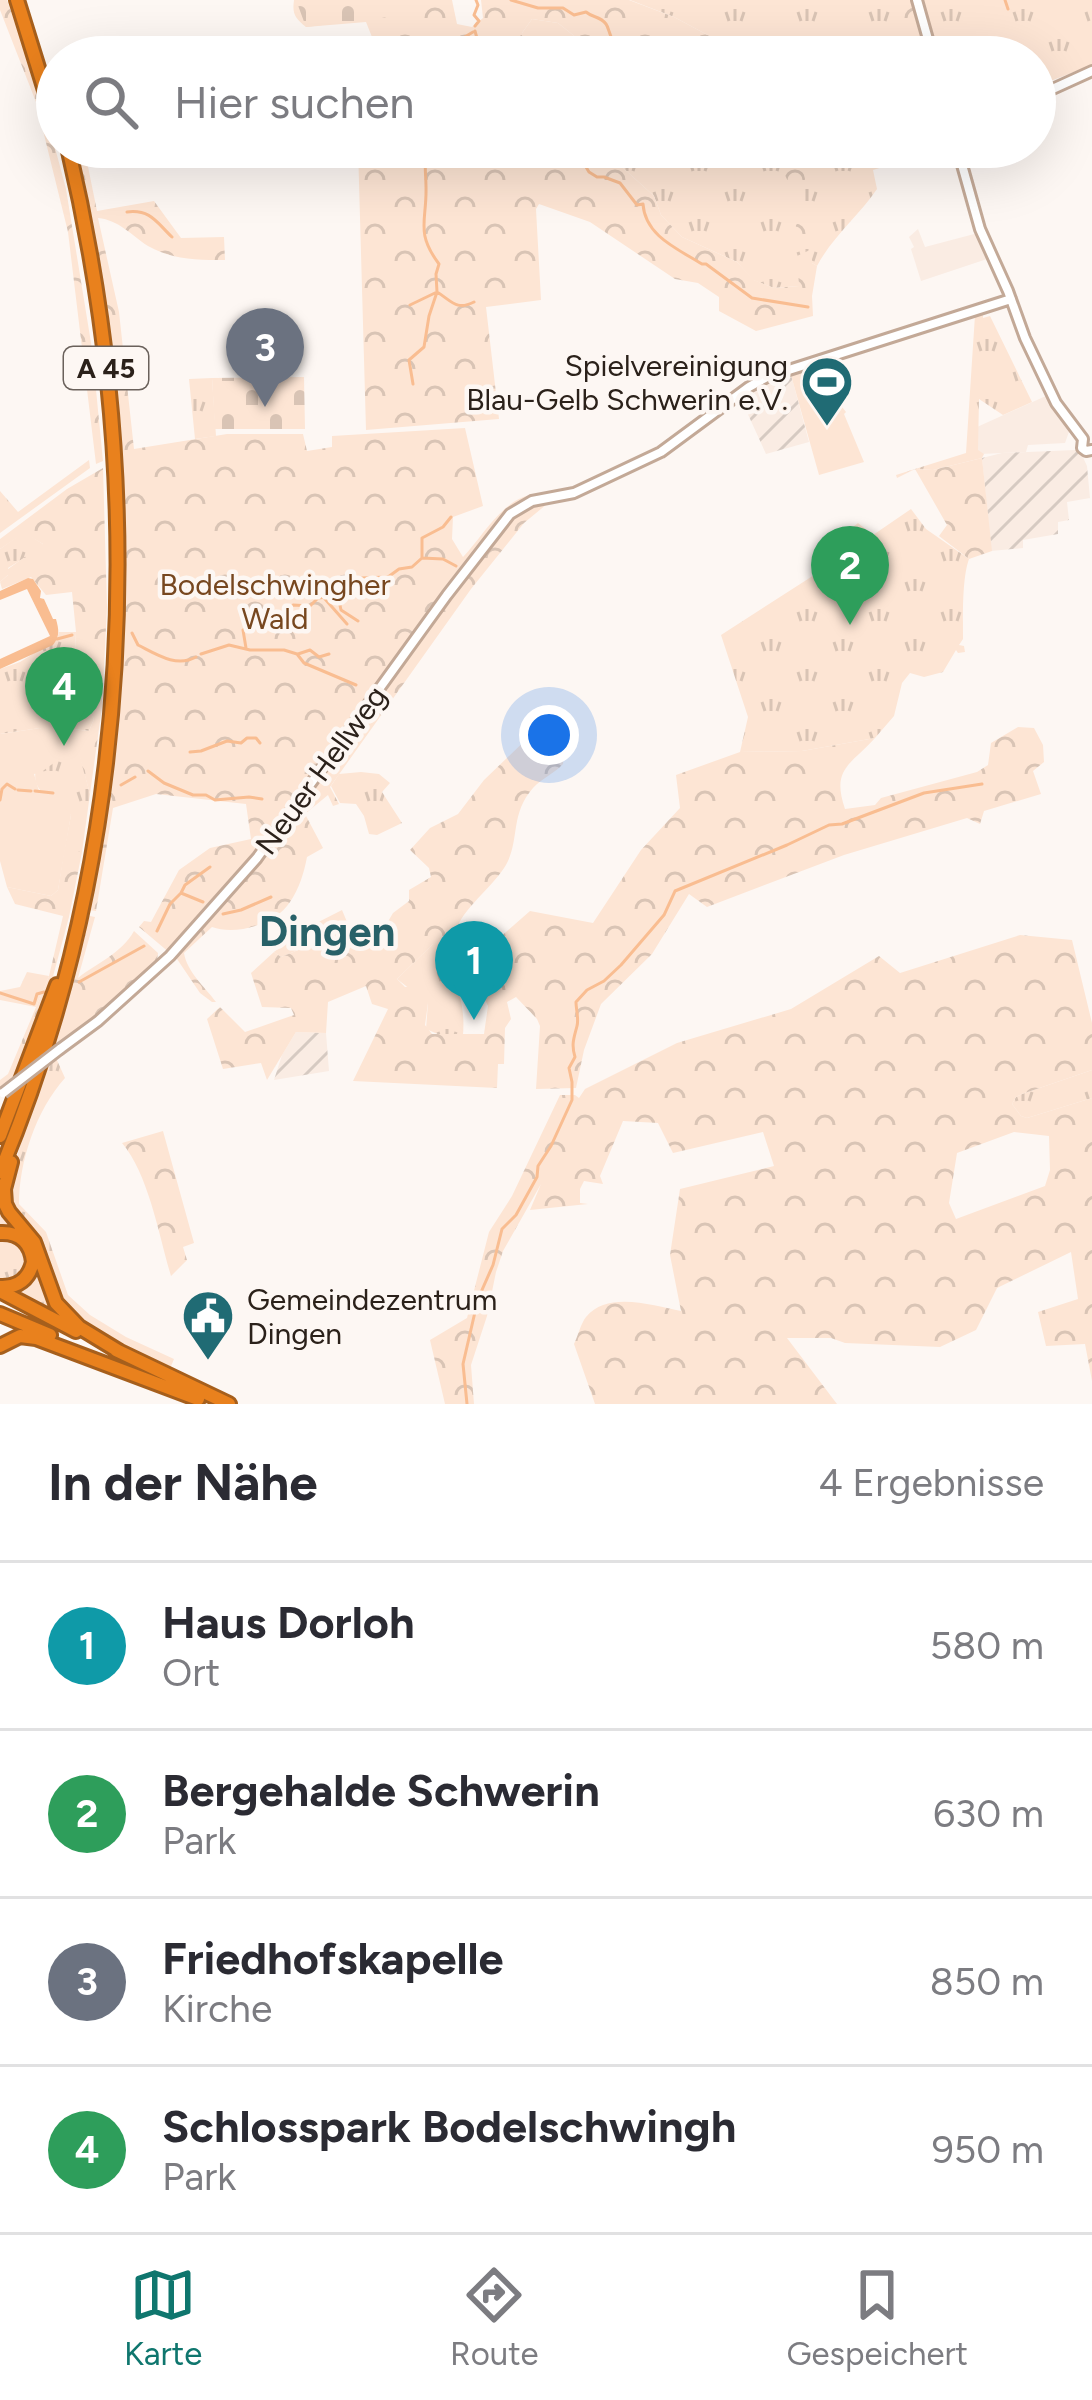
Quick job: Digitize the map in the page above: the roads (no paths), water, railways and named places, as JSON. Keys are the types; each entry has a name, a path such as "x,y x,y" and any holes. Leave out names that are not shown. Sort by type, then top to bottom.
{"highway":[{"path":"20,0 36,45"},
{"path":"20,0 36,56"},
{"name":"A 45","path":"0,1172 39,1069 76,941 97,837 113,715 116,481 105,356 70,168"},
{"name":"A 45","path":"7,1153 81,886 99,779 115,597"},
{"path":"0,1123 7,1093 57,985"},
{"path":"0,1188 7,1153 39,1069"},
{"path":"0,1136 7,1093"},
{"path":"7,1153 5,1204 34,1242 51,1294 71,1320 121,1352"},
{"path":"0,1233 13,1233 25,1241 33,1262 23,1281 0,1289"},
{"path":"0,1289 229,1404"},
{"path":"0,1314 149,1381"},
{"path":"0,1346 20,1336 36,1337 211,1404"}],"main road":[{"path":"917,0 927,36"},
{"path":"1056,87 1092,71"},
{"path":"963,168 980,229 1024,338 1056,403 1088,439 1082,448 1092,450"},
{"name":"Neuer Hellweg","path":"7,1093 170,956 268,844 508,516 535,500 572,494 661,452 767,376 1011,299"}],"waterway":[{"path":"475,26 479,21 474,15 476,0"},
{"path":"511,0 538,8 563,8 574,15 586,12 604,21 611,36"},
{"path":"1005,0 1008,9"},
{"path":"475,31 476,36"},
{"path":"466,36 473,32"},
{"path":"413,384 409,360 424,347 439,264 424,226 425,168"},
{"path":"587,168 597,177 620,183 637,205 643,204 656,233 752,298 808,307"},
{"path":"127,212 148,215 172,237"},
{"path":"410,305 437,292 458,305 474,302"},
{"path":"422,558 422,538 451,517"},
{"path":"246,648 243,630 293,605 310,606 328,597 332,587 338,595 362,578 388,577 422,558 443,559 456,566"},
{"path":"338,596 341,610 358,621"},
{"path":"325,599 347,624"},
{"path":"132,633 138,645 166,658 196,657"},
{"path":"57,639 72,635"},
{"path":"201,654 229,645 284,650 356,685"},
{"path":"298,654 310,650 319,657 329,654"},
{"path":"190,752 247,738 260,743"},
{"path":"148,771 193,795 215,800 262,799"},
{"path":"121,785 135,777"},
{"path":"0,800 7,784 15,789"},
{"path":"467,1404 463,1364 478,1299 502,1229 516,1215 537,1177 538,1166 572,1100 569,1068 575,1057 576,1002 621,965 664,915 675,891 829,825 924,793 982,784"},
{"path":"18,790 31,791"},
{"path":"35,791 53,793"},
{"path":"181,893 210,867"},
{"path":"157,931 181,893 203,902"},
{"path":"223,914 271,897"},
{"path":"79,982 144,946"},
{"path":"0,993 34,1004 37,994 44,992"}],"place":[{"name":"Friedhofskapelle","path":"265,407"},
{"name":"Spielvereinigung Blau-Gelb Schwerin e.V.","path":"827,428"},
{"name":"Bergehalde Schwerin","path":"850,625"},
{"name":"Schlosspark Bodelschwingh","path":"64,746"},
{"name":"Haus Dorloh","path":"474,1020"},
{"name":"Gemeindezentrum Dingen","path":"208,1362"}],"district":[{"name":"Dingen","path":"327,931"}],"park label":[{"name":"Bodelschwingher Wald","path":"275,601"}]}
